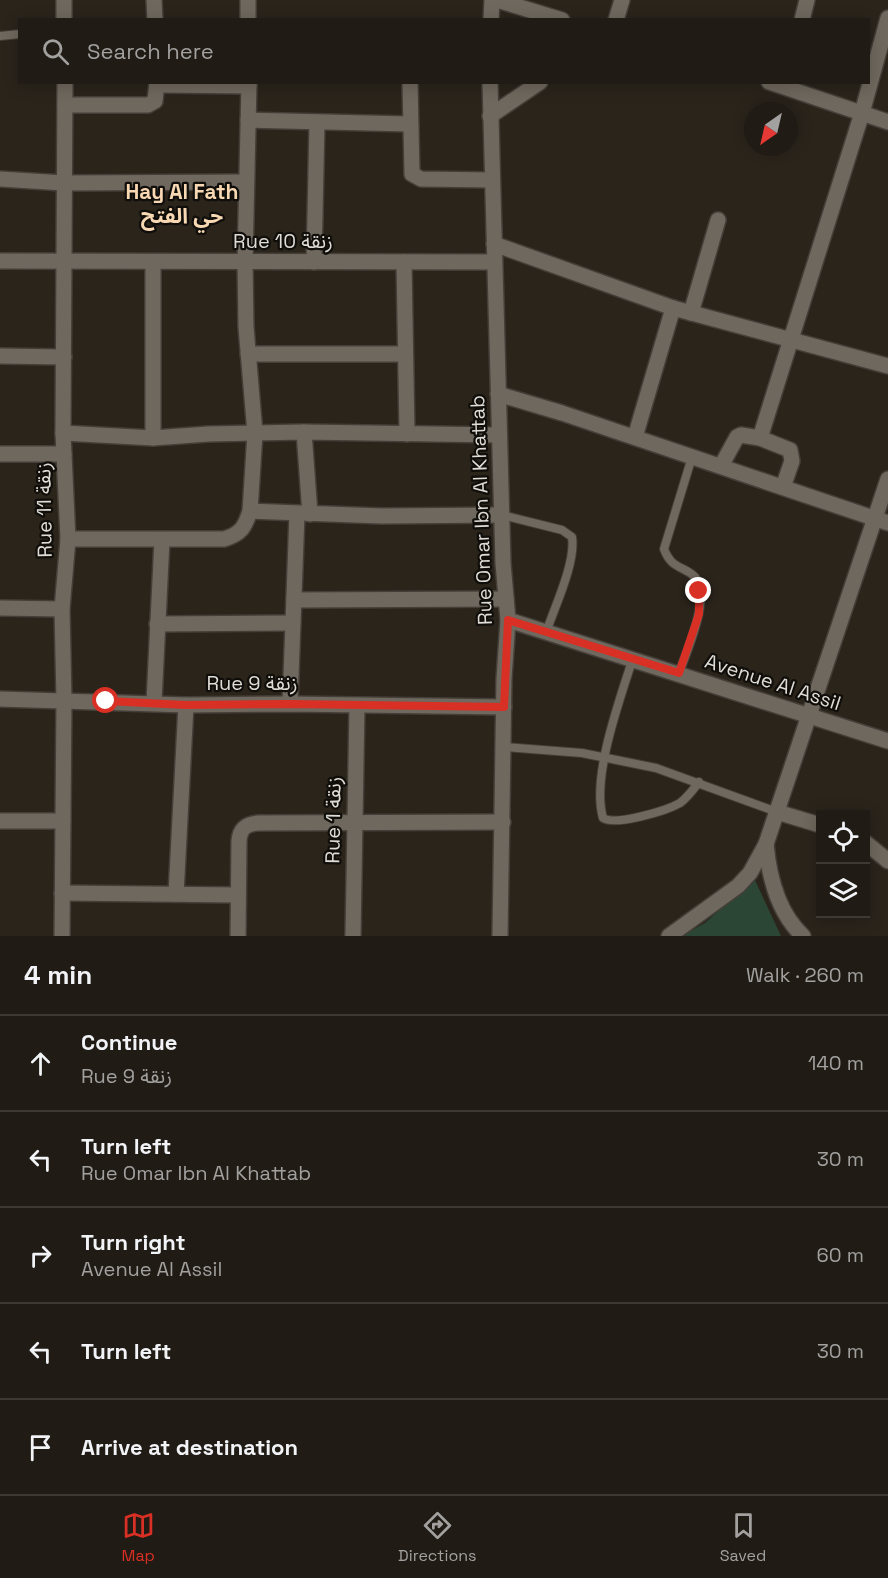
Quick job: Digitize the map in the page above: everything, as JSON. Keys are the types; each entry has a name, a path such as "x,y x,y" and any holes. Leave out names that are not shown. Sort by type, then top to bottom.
{"street":[{"path":"64,0 64,18"},
{"path":"154,0 155,18"},
{"path":"248,0 248,18"},
{"path":"491,18 492,0"},
{"path":"497,0 556,18"},
{"path":"617,18 622,0"},
{"path":"802,18 807,0"},
{"path":"760,438 862,114 888,18"},
{"name":"Rue 11 زنقة","path":"62,936 64,700 62,609 68,539 63,434 65,84"},
{"path":"65,105 148,105 155,101 157,84 249,84 245,262 248,354 255,433 250,511 243,529 234,536 208,540 68,539"},
{"path":"410,84 409,124 412,174 416,177 492,180"},
{"name":"Rue Omar Ibn Al Khattab","path":"490,84 499,435 508,620 500,936"},
{"path":"490,116 537,84"},
{"path":"778,84 888,122"},
{"path":"249,120 409,124"},
{"path":"314,262 316,122"},
{"path":"0,179 64,183 246,182"},
{"path":"691,313 718,220"},
{"path":"494,244 673,308 888,366"},
{"name":"Rue 10 زنقة","path":"0,261 494,262"},
{"path":"153,262 153,438"},
{"path":"404,262 407,434"},
{"path":"635,438 673,308"},
{"path":"248,354 405,354"},
{"path":"0,356 64,357"},
{"path":"498,394 882,520"},
{"path":"63,434 153,438 304,432 499,435"},
{"path":"290,704 294,600 303,514 304,432"},
{"path":"721,466 737,437 741,435 760,438 790,450 792,461 783,487"},
{"path":"0,454 64,454"},
{"path":"669,936 738,886 750,873 766,844 809,716 882,520 888,479"},
{"path":"250,511 303,514 502,515"},
{"path":"154,702 162,540"},
{"path":"294,600 506,599"},
{"path":"0,608 62,609"},
{"name":"Avenue Al Assil","path":"508,620 547,630 888,741"},
{"path":"157,624 293,623"},
{"name":"Rue 9 زنقة","path":"0,699 154,702 186,705 504,707"},
{"path":"176,894 186,705"},
{"name":"Rue 1 زنقة","path":"353,936 357,705"},
{"path":"777,812 816,824"},
{"path":"0,821 63,821"},
{"path":"237,936 239,841 243,827 258,823 354,821 503,822"},
{"path":"766,844 768,865 776,892 787,915 803,936"},
{"path":"870,846 888,861"},
{"path":"63,892 238,895"}],"lane":[{"path":"0,36 18,34"},
{"path":"679,673 699,614 699,591 694,577 669,561 664,549 692,456"},
{"path":"502,515 562,530 572,537 570,563 547,630"},
{"path":"633,658 604,757 601,810 603,818 610,822 666,809 688,796 699,782"},
{"path":"504,747 548,749 604,757 656,768 777,812"}],"green space":[{"path":"754,878 781,936 681,936 705,923"}],"district":[{"name":"Hay Al Fath حي الفتح","path":"182,204"}],"route":[{"path":"106,701 186,705 504,707 508,620 547,630 679,673 699,614 699,591"}]}
